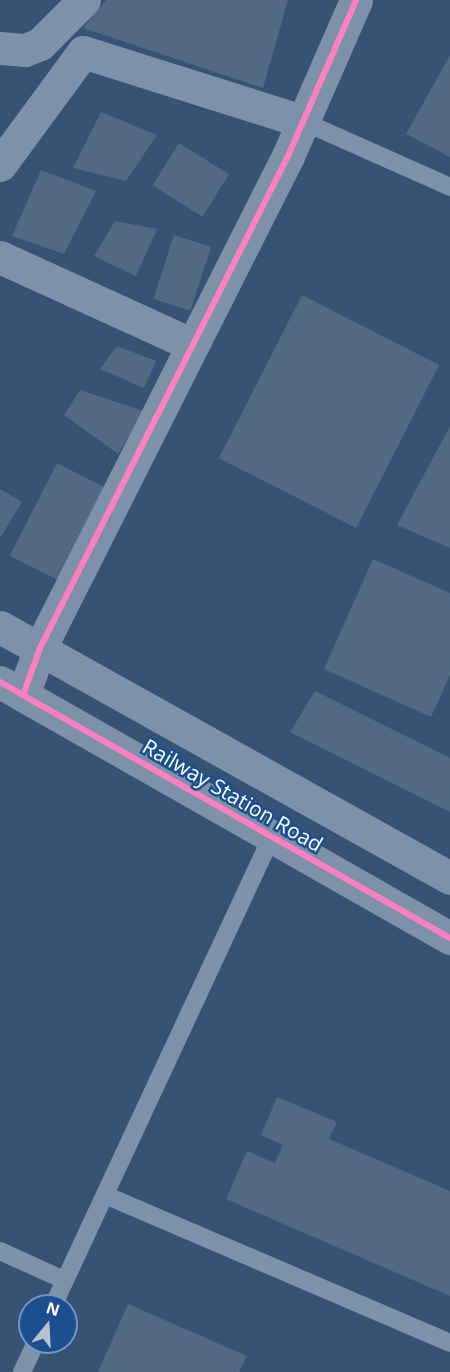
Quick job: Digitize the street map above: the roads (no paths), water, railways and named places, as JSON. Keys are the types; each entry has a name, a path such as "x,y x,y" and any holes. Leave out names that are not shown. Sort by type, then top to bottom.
{"street":[{"path":"0,48 25,50 40,44 84,0"},
{"path":"12,688 40,648 288,156 356,0"},
{"path":"0,165 83,52 302,121"},
{"path":"0,257 193,345"},
{"name":"Railway Station Road","path":"0,627 450,878"},
{"name":"Railway Station Road","path":"12,688 450,938"}],"lane":[{"path":"302,121 450,188"},
{"path":"58,1294 272,836"},
{"path":"105,1195 450,1343"},
{"path":"0,1251 64,1281"},
{"path":"22,1372 30,1354"}]}
